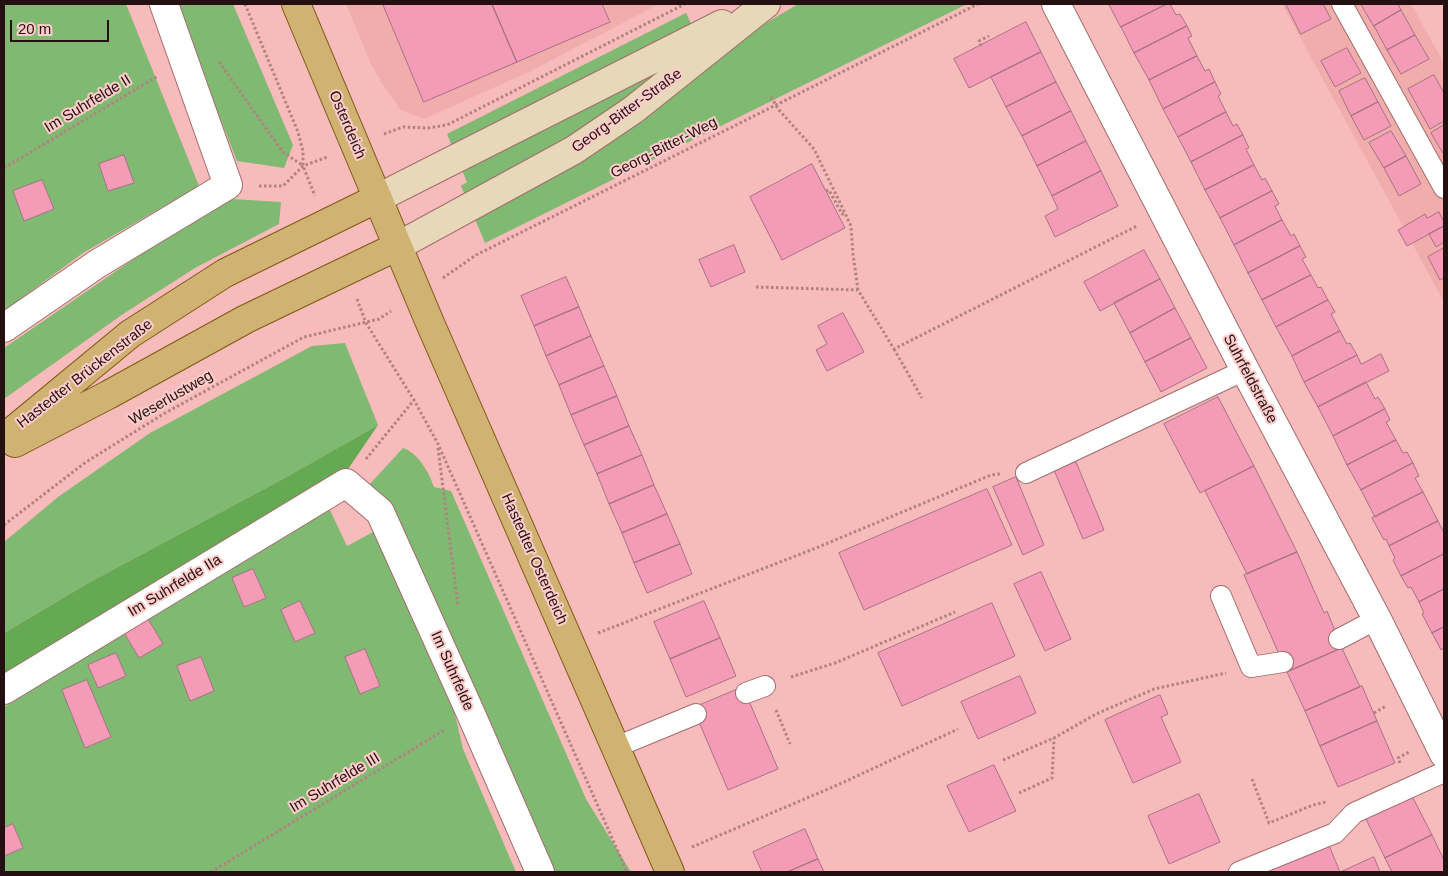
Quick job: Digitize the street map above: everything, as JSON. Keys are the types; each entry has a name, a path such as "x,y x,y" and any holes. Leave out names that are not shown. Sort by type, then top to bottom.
{"main road":[{"name":"Osterdeich","path":"296,4 398,246"},
{"name":"Georg-Bitter-Straße","path":"378,198 761,4"},
{"name":"Georg-Bitter-Straße","path":"398,246 574,150 633,110 766,4"},
{"name":"Hastedter Brückenstraße","path":"4,438 130,334 225,273 378,198"},
{"name":"Hastedter Brückenstraße","path":"4,449 108,396 246,319 398,246"},
{"name":"Hastedter Osterdeich","path":"398,246 667,866"}],"street":[{"path":"4,328 97,264 228,185 164,4"},
{"name":"Suhrfeldstraße","path":"1056,4 1245,370 1378,619 1444,754"},
{"name":"Im Suhrfelde IIa","path":"4,690 346,483"},
{"name":"Im Suhrfelde","path":"346,483 380,512 540,872"}],"lane":[{"path":"1342,4 1444,188"},
{"path":"1026,473 1245,370"},
{"path":"1221,596 1251,667 1283,662"},
{"path":"1339,639 1378,619"},
{"path":"746,693 765,686"},
{"path":"616,747 696,714"},
{"path":"1239,872 1335,833 1354,813 1444,772"}],"path":[{"path":"245,4 298,132 304,151 303,166"},
{"path":"228,185 283,186 303,166 403,127 427,128 447,125 686,4"},
{"name":"Georg-Bitter-Weg","path":"366,322 379,319 476,255 978,4"},
{"path":"981,46 979,41 990,36"},
{"path":"216,58 283,152 303,166"},
{"name":"Im Suhrfelde II","path":"4,168 184,60"},
{"path":"771,97 814,149 851,226 858,290 922,398"},
{"path":"826,191 829,190 842,214 845,213"},
{"path":"894,349 1164,213"},
{"path":"756,287 858,290"},
{"path":"366,322 414,400 438,444 627,872"},
{"name":"Weserlustweg","path":"4,525 86,462 165,413 304,337 366,322"},
{"path":"346,483 414,400"},
{"path":"438,444 458,608"},
{"path":"572,644 816,548 991,475 1026,473"},
{"path":"790,744 765,686 835,663 955,612"},
{"path":"1003,760 1054,738 1096,714 1154,689 1251,667"},
{"path":"1374,713 1387,706"},
{"name":"Im Suhrfelde III","path":"211,872 471,714"},
{"path":"667,866 958,729"},
{"path":"1019,793 1052,778 1054,738"},
{"path":"1400,763 1398,758 1406,753"},
{"path":"1252,779 1269,823 1313,805 1328,802"}],"shaded area":[{"path":"346,4 659,4 529,72 424,119 401,110 384,87 371,64"},
{"path":"1282,4 1411,4 1444,63 1444,302"}],"green space":[{"path":"4,4 126,4 199,186 83,253 4,311"},
{"path":"175,4 233,4 293,145 284,168 237,161"},
{"path":"798,4 967,4 485,243 461,186 467,182 447,134 686,13 710,63 761,26"},
{"path":"232,199 281,202 279,224 195,268 123,314 4,399 4,348 141,254"},
{"path":"345,343 378,425 283,479 90,582 4,633 4,542 58,497 150,433 312,346"},
{"path":"378,425 344,475 4,675 4,633 90,582 283,479"},
{"path":"403,448 413,454 422,464 434,487 451,491 586,799 631,872 547,872 369,485"},
{"path":"329,508 347,546 375,531 454,710 463,749 516,872 4,872 4,707"}],"building":[{"path":"383,4 492,4 517,62 424,102"},
{"path":"492,4 602,4 610,22 517,62"},
{"path":"1109,4 1167,4 1121,27"},
{"path":"1170,4 1176,15 1180,14 1187,26 1134,53 1121,27"},
{"path":"1286,4 1323,4 1331,19 1301,34"},
{"path":"1361,4 1398,4 1401,10 1374,26"},
{"path":"1401,10 1415,35 1387,50 1374,26"},
{"path":"1026,22 1041,52 969,88 954,59"},
{"path":"1187,26 1192,36 1188,38 1197,56 1149,80 1134,53"},
{"path":"1415,35 1429,59 1401,74 1387,50"},
{"path":"1347,48 1361,73 1335,87 1321,61"},
{"path":"1041,52 1056,82 1006,107 991,77"},
{"path":"1197,56 1205,71 1209,69 1215,82 1163,109 1149,80"},
{"path":"1434,75 1444,93 1444,121 1430,129 1408,89"},
{"path":"1365,78 1378,102 1351,116 1339,91"},
{"path":"1056,82 1071,111 1022,136 1006,107"},
{"path":"1215,82 1221,94 1218,96 1226,112 1178,137 1163,109"},
{"path":"1378,102 1391,126 1364,140 1351,116"},
{"path":"1071,111 1086,141 1037,166 1022,136"},
{"path":"1226,112 1233,126 1237,124 1243,135 1191,162 1178,137"},
{"path":"1444,125 1444,155 1431,133"},
{"path":"1391,131 1406,156 1384,168 1369,143"},
{"path":"1243,135 1249,148 1246,149 1254,165 1205,190 1191,162"},
{"path":"1086,141 1101,171 1052,196 1037,166"},
{"path":"124,155 134,183 108,191 99,164"},
{"path":"1406,156 1421,184 1399,196 1384,168"},
{"path":"812,164 845,228 782,260 750,197"},
{"path":"1254,165 1262,180 1265,178 1272,191 1220,218 1205,190"},
{"path":"1101,171 1118,206 1055,237 1045,216 1058,209 1052,196"},
{"path":"42,180 54,209 24,221 13,191"},
{"path":"1272,191 1279,204 1275,206 1282,220 1234,245 1220,218"},
{"path":"1439,212 1444,226 1407,246 1398,230 1425,214 1427,218"},
{"path":"1282,220 1291,236 1294,234 1300,246 1248,273 1234,245"},
{"path":"1444,226 1444,242 1436,247 1429,234"},
{"path":"734,245 745,272 711,287 699,260"},
{"path":"1300,246 1306,257 1302,259 1311,275 1262,300 1248,273"},
{"path":"1444,248 1444,278 1440,280 1428,257"},
{"path":"1144,250 1160,279 1100,311 1084,282"},
{"path":"1311,275 1318,288 1321,287 1328,300 1276,327 1262,300"},
{"path":"566,277 579,307 534,326 521,296"},
{"path":"1160,279 1175,308 1130,333 1114,303"},
{"path":"1328,300 1335,312 1331,314 1340,331 1292,356 1276,327"},
{"path":"579,307 591,336 546,356 534,326"},
{"path":"1175,308 1191,338 1145,362 1130,333"},
{"path":"843,313 864,352 827,371 816,350 827,344 818,326"},
{"path":"1340,331 1347,344 1350,343 1357,355 1304,382 1292,356"},
{"path":"591,336 604,366 559,385 546,356"},
{"path":"1191,338 1207,368 1161,392 1145,362"},
{"path":"1381,354 1389,371 1318,407 1304,382 1357,355 1361,364"},
{"path":"604,366 617,396 571,415 559,385"},
{"path":"1366,382 1375,399 1378,397 1385,409 1333,436 1318,407"},
{"path":"617,396 629,426 584,445 571,415"},
{"path":"1218,397 1254,466 1200,493 1164,424"},
{"path":"1385,409 1390,420 1386,422 1396,440 1347,465 1333,436"},
{"path":"629,426 642,455 597,474 584,445"},
{"path":"1396,440 1403,453 1407,452 1413,463 1361,490 1347,465"},
{"path":"642,455 654,485 609,504 597,474"},
{"path":"1076,462 1104,530 1083,539 1054,470"},
{"path":"1413,463 1419,476 1415,478 1423,492 1375,517 1361,490"},
{"path":"1254,466 1297,552 1247,574 1205,491"},
{"path":"1016,477 1044,545 1023,555 993,487"},
{"path":"654,485 667,514 622,533 609,504"},
{"path":"987,489 1012,545 864,610 839,553"},
{"path":"1423,492 1438,521 1389,546 1372,518"},
{"path":"667,514 680,544 634,563 622,533"},
{"path":"1438,521 1444,533 1444,554 1401,576 1389,546"},
{"path":"680,544 692,574 647,593 634,563"},
{"path":"1297,552 1324,613 1327,611 1342,648 1287,672 1244,575"},
{"path":"1444,554 1444,589 1419,602 1411,587 1408,588 1401,576"},
{"path":"253,569 266,598 244,607 232,578"},
{"path":"1041,572 1071,639 1045,651 1014,584"},
{"path":"1444,589 1444,627 1432,633 1422,614 1424,613 1419,602"},
{"path":"300,601 315,633 295,642 281,610"},
{"path":"704,601 720,638 670,659 654,622"},
{"path":"992,603 1015,656 902,706 878,653"},
{"path":"147,617 163,644 139,658 123,631"},
{"path":"1444,627 1444,652 1432,633"},
{"path":"720,638 736,676 686,697 670,659"},
{"path":"1342,648 1360,687 1305,711 1287,672"},
{"path":"365,649 380,686 360,694 345,657"},
{"path":"116,653 126,676 98,688 88,665"},
{"path":"201,657 214,691 190,701 177,666"},
{"path":"1020,676 1036,713 978,739 961,702"},
{"path":"87,680 111,737 85,748 62,690"},
{"path":"1362,686 1377,721 1320,746 1305,711"},
{"path":"743,687 778,769 728,790 693,708"},
{"path":"1160,695 1168,714 1161,717 1181,762 1133,783 1105,720"},
{"path":"1377,721 1395,763 1338,787 1320,746"},
{"path":"994,765 1016,811 969,832 947,786"},
{"path":"1199,794 1220,842 1169,864 1148,816"},
{"path":"1411,794 1432,835 1385,858 1365,817"},
{"path":"13,824 23,848 4,856 4,828"},
{"path":"805,829 818,859 787,872 762,872 753,852"},
{"path":"1432,835 1444,860 1444,872 1392,872 1385,858"},
{"path":"1328,843 1340,872 1261,872"},
{"path":"1374,857 1380,872 1340,872"},
{"path":"818,859 824,872 787,872"}]}
